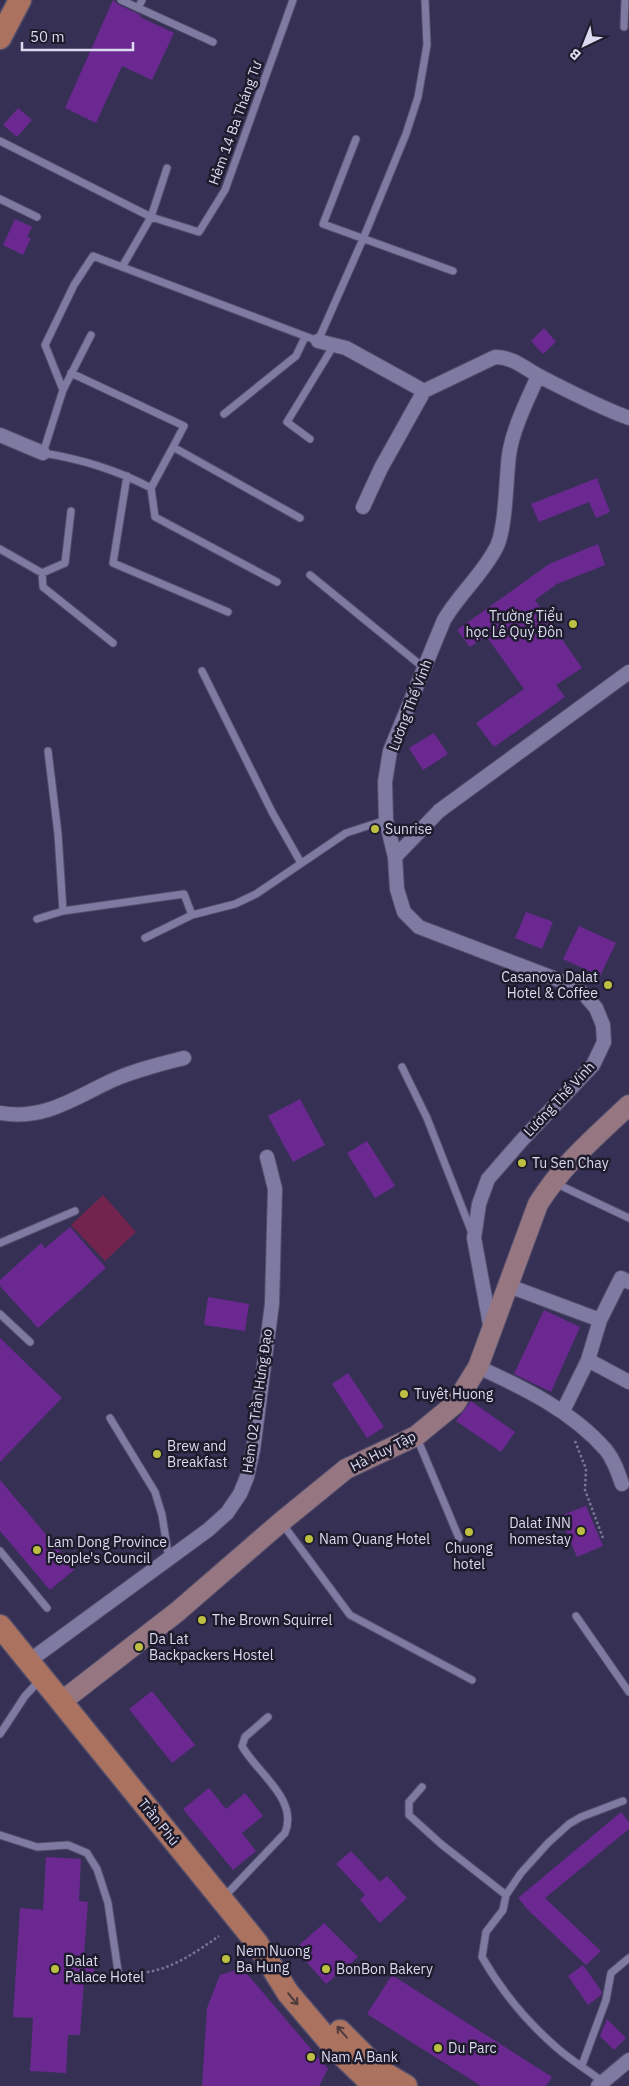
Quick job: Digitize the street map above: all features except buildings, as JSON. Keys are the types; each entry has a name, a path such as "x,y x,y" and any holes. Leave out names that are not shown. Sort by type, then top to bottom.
{"main road":[{"path":"0,38 20,0"},
{"name":"Trần Phú","path":"0,1626 257,1943 288,1993 334,2047 373,2082 406,2086"}],"street":[{"path":"312,339 346,348 424,391"},
{"path":"364,506 381,468 424,391 495,357 505,357 517,362 538,376 629,418"},
{"name":"Lương Thế Vinh","path":"491,1331 474,1238 479,1204 488,1179 593,1065 604,1042 603,1025 596,1008 584,994 568,984 419,927 404,912 397,889 395,857 386,820 385,782 390,751 434,642 452,606 484,566 497,545 503,517 510,452 520,419 538,376"},
{"path":"0,435 43,453"},
{"path":"395,857 439,811 629,672"},
{"path":"0,1112 17,1116 47,1110 66,1104 113,1080 145,1067 184,1058"},
{"name":"Hà Huy Tập","path":"61,1702 177,1612 281,1522 346,1470 416,1436 455,1404 478,1367 510,1286 530,1222 538,1204 552,1181 568,1162 629,1105"},
{"name":"Hẻm 02 Trần Hưng Đạo","path":"35,1670 168,1559 208,1530 227,1513 240,1494 247,1477 253,1450 272,1304 275,1189 267,1157"},
{"path":"563,1411 588,1360 600,1320 621,1278 629,1282"},
{"path":"510,1286 600,1320"},
{"path":"588,1360 629,1382"},
{"path":"478,1367 522,1388 563,1411 606,1450 615,1465 622,1484"},
{"path":"601,2084 629,2060"}],"lane":[{"path":"121,0 213,42"},
{"path":"138,8 142,0"},
{"name":"Hẻm 14 Ba Tháng Tư","path":"151,217 199,232 225,190 293,0"},
{"path":"224,414 296,356 312,339 363,239 406,134 418,97 427,45 425,0"},
{"path":"624,27 625,0"},
{"path":"356,139 323,224 453,271"},
{"path":"0,141 151,217"},
{"path":"122,267 151,217 167,168"},
{"path":"0,199 37,217"},
{"path":"63,390 45,345 74,284 93,256 312,339"},
{"path":"91,336 63,390 43,453 76,458 128,476 151,488"},
{"path":"310,439 288,422 334,345"},
{"path":"71,373 184,426 151,488 155,517 277,582"},
{"path":"174,447 300,518"},
{"path":"128,476 114,563 228,612"},
{"path":"42,573 65,563 71,510"},
{"path":"0,549 42,573"},
{"path":"42,573 43,587 113,643"},
{"path":"310,576 424,668"},
{"path":"202,671 272,812 302,863"},
{"path":"48,751 58,834 63,911"},
{"path":"145,938 192,915 235,904 256,894 346,832 386,820"},
{"path":"37,919 63,911 184,894 192,915"},
{"path":"402,1067 427,1118 474,1238"},
{"path":"552,1181 629,1218"},
{"path":"0,1243 75,1211"},
{"path":"0,1314 30,1342"},
{"path":"110,1418 155,1492 162,1515 168,1559"},
{"path":"416,1436 459,1538"},
{"path":"281,1522 350,1615 472,1680"},
{"path":"0,1551 47,1608"},
{"path":"576,1616 629,1692"},
{"path":"0,1734 25,1696 35,1670"},
{"path":"222,1899 266,1854 287,1828 286,1812 280,1796 242,1746 245,1737 268,1717"},
{"path":"422,1787 409,1802 409,1815 441,1844 506,1895"},
{"path":"601,2084 582,2066 556,2048 518,2008 493,1977 482,1957 486,1932 503,1910 506,1895 534,1858 569,1824 599,1809 623,1800"},
{"path":"0,1835 37,1847 68,1845 87,1853 97,1869 108,1903 118,1971"},
{"path":"582,2066 606,2000 611,1973 629,1958"}],"path":[{"path":"563,1411 586,1469 585,1490 603,1538"},
{"path":"118,1971 140,1974 176,1964 219,1936"}],"shaded area":[{"path":"103,1195 136,1232 105,1261 71,1225"}],"place":[{"name":"Trường Tiểu học Lê Quý Đôn","path":"573,624"},
{"name":"Sunrise","path":"375,829"},
{"name":"Casanova Dalat Hotel & Coffee","path":"608,985"},
{"name":"Tu Sen Chay","path":"522,1163"},
{"name":"Tuyêt Huong","path":"404,1394"},
{"name":"Brew and Breakfast","path":"157,1454"},
{"name":"Dalat INN homestay","path":"581,1531"},
{"name":"Chuong hotel","path":"469,1532"},
{"name":"Nam Quang Hotel","path":"309,1539"},
{"name":"Lam Dong Province People's Council","path":"37,1550"},
{"name":"The Brown Squirrel","path":"202,1620"},
{"name":"Da Lat Backpackers Hostel","path":"139,1647"},
{"name":"Nem Nuong Ba Hung","path":"226,1959"},
{"name":"Dalat Palace Hotel","path":"55,1969"},
{"name":"BonBon Bakery","path":"326,1969"},
{"name":"Du Parc","path":"438,2048"},
{"name":"Nam A Bank","path":"311,2057"}]}
